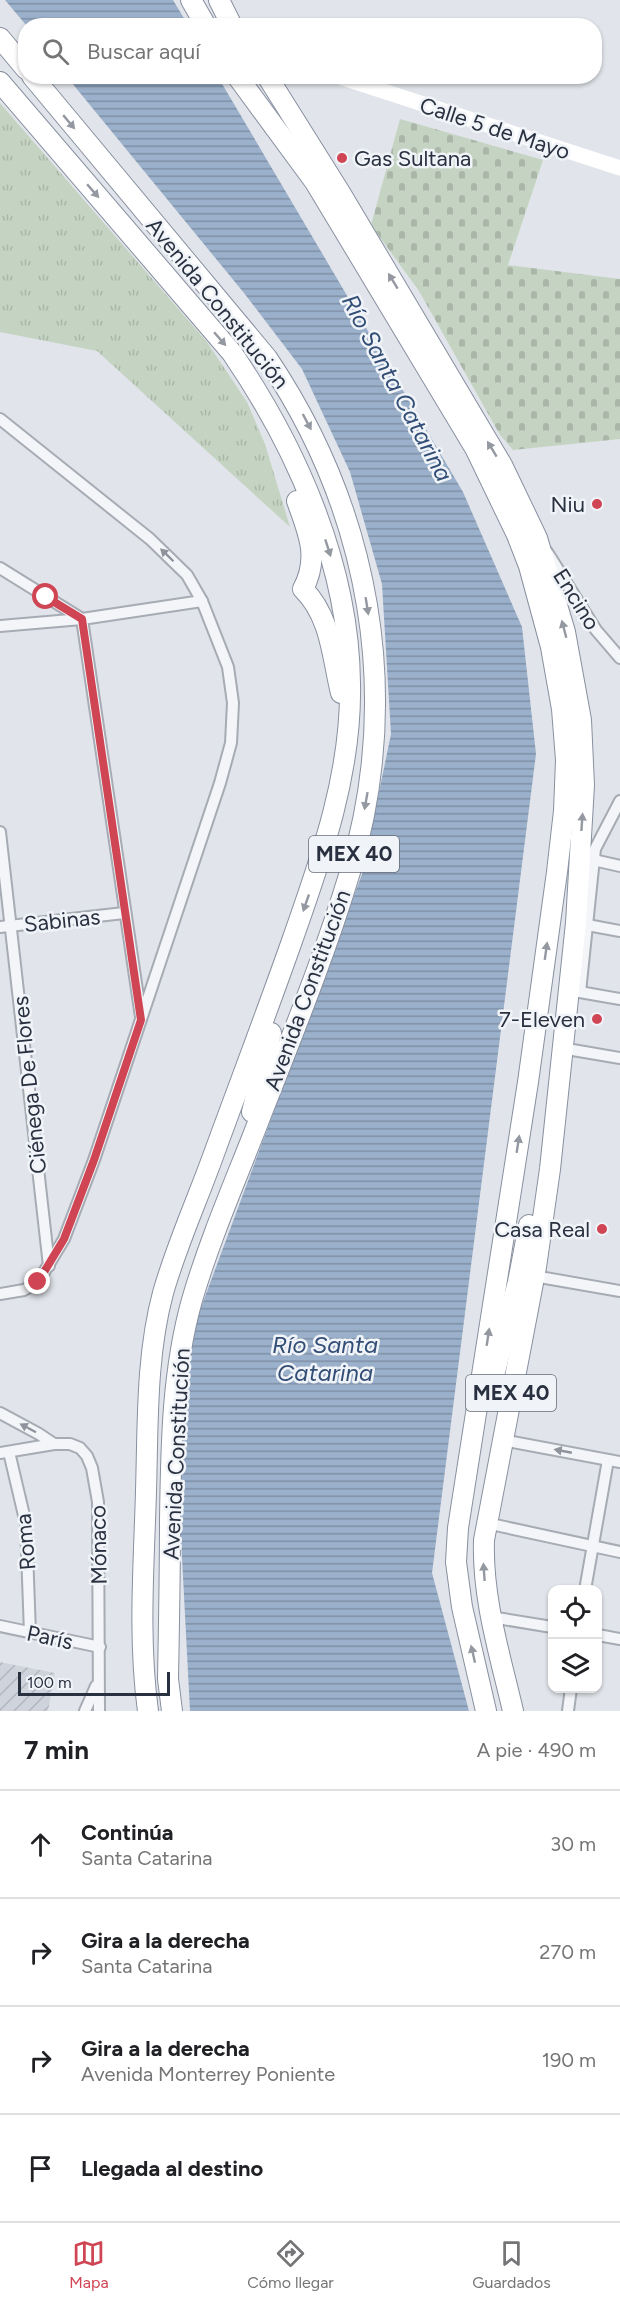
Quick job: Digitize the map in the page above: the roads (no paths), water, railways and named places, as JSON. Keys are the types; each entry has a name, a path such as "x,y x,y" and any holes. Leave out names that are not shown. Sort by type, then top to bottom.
{"highway":[{"path":"191,0 201,18"},
{"path":"219,0 228,18"},
{"path":"0,38 18,59"},
{"name":"Avenida Constitución","path":"0,82 232,352 260,395 284,440 317,517 335,570 349,656 349,718 342,774 328,838 287,957 173,1263 158,1315 151,1370 142,1636 148,1711"},
{"name":"Avenida Constitución","path":"39,84 267,357 284,382 326,461 346,516 362,574 371,633 374,692 369,782 350,872 313,980 200,1275 180,1351 171,1479 168,1678 172,1711"},
{"name":"MEX 40","path":"243,84 315,182 475,448 529,566 551,648 562,709 566,760 564,811 557,873 528,1082 458,1528 456,1562 462,1607 486,1711"},
{"name":"MEX 40","path":"272,84 341,194 502,465 537,538 565,632 579,709 587,859 574,991 561,1048 550,1169 534,1276 486,1523 484,1575 491,1617 513,1711"},
{"path":"284,440 292,486 312,549 313,564 303,589 315,601 324,621 349,718"},
{"path":"244,1159 261,1070 286,981 287,957"},
{"path":"465,1478 518,1282 560,1074"}],"street":[{"name":"Calle 5 de Mayo","path":"362,84 620,168"},
{"path":"0,419 150,539 187,575 202,601 228,668 233,703 231,743 213,805 83,1190 64,1239 38,1282 24,1290 0,1294"},
{"name":"Encino","path":"537,538 561,572 596,630 620,658"},
{"path":"0,568 82,619 141,1020"},
{"path":"0,626 82,619 202,601"},
{"path":"620,802 587,859 620,866"},
{"name":"Ciénega De Flores","path":"0,832 6,926 49,1266"},
{"name":"Sabinas","path":"6,926 124,913"},
{"path":"581,924 620,931"},
{"path":"574,991 620,999"},
{"path":"561,1048 620,1058"},
{"path":"534,1276 620,1291"},
{"path":"0,1413 54,1444"},
{"path":"502,1440 620,1462"},
{"path":"5,1453 54,1444"},
{"name":"Mónaco","path":"54,1444 70,1444 80,1448 87,1456 92,1468 98,1502 100,1647 97,1683"},
{"name":"Roma","path":"5,1453 26,1524 30,1632"},
{"path":"586,1585 608,1460"},
{"path":"486,1523 620,1552"},
{"path":"491,1617 548,1626"},
{"name":"París","path":"0,1626 100,1647"},
{"path":"602,1636 620,1639"},
{"path":"84,1711 97,1683"},
{"path":"97,1683 99,1711"},
{"path":"568,1711 570,1693"}],"water":[{"path":"5,0 173,0 184,18 20,18"},
{"name":"Río Santa Catarina","path":"73,84 222,84 463,492 522,627 536,754 432,1573 469,1711 190,1711 178,1480 193,1329 362,874 391,734 382,584 350,472 302,369 244,293"}],"place":[{"name":"Gas Sultana","path":"342,158"},
{"name":"Niu","path":"597,504"},
{"name":"7-Eleven","path":"597,1019"},
{"name":"Casa Real","path":"602,1229"}]}
